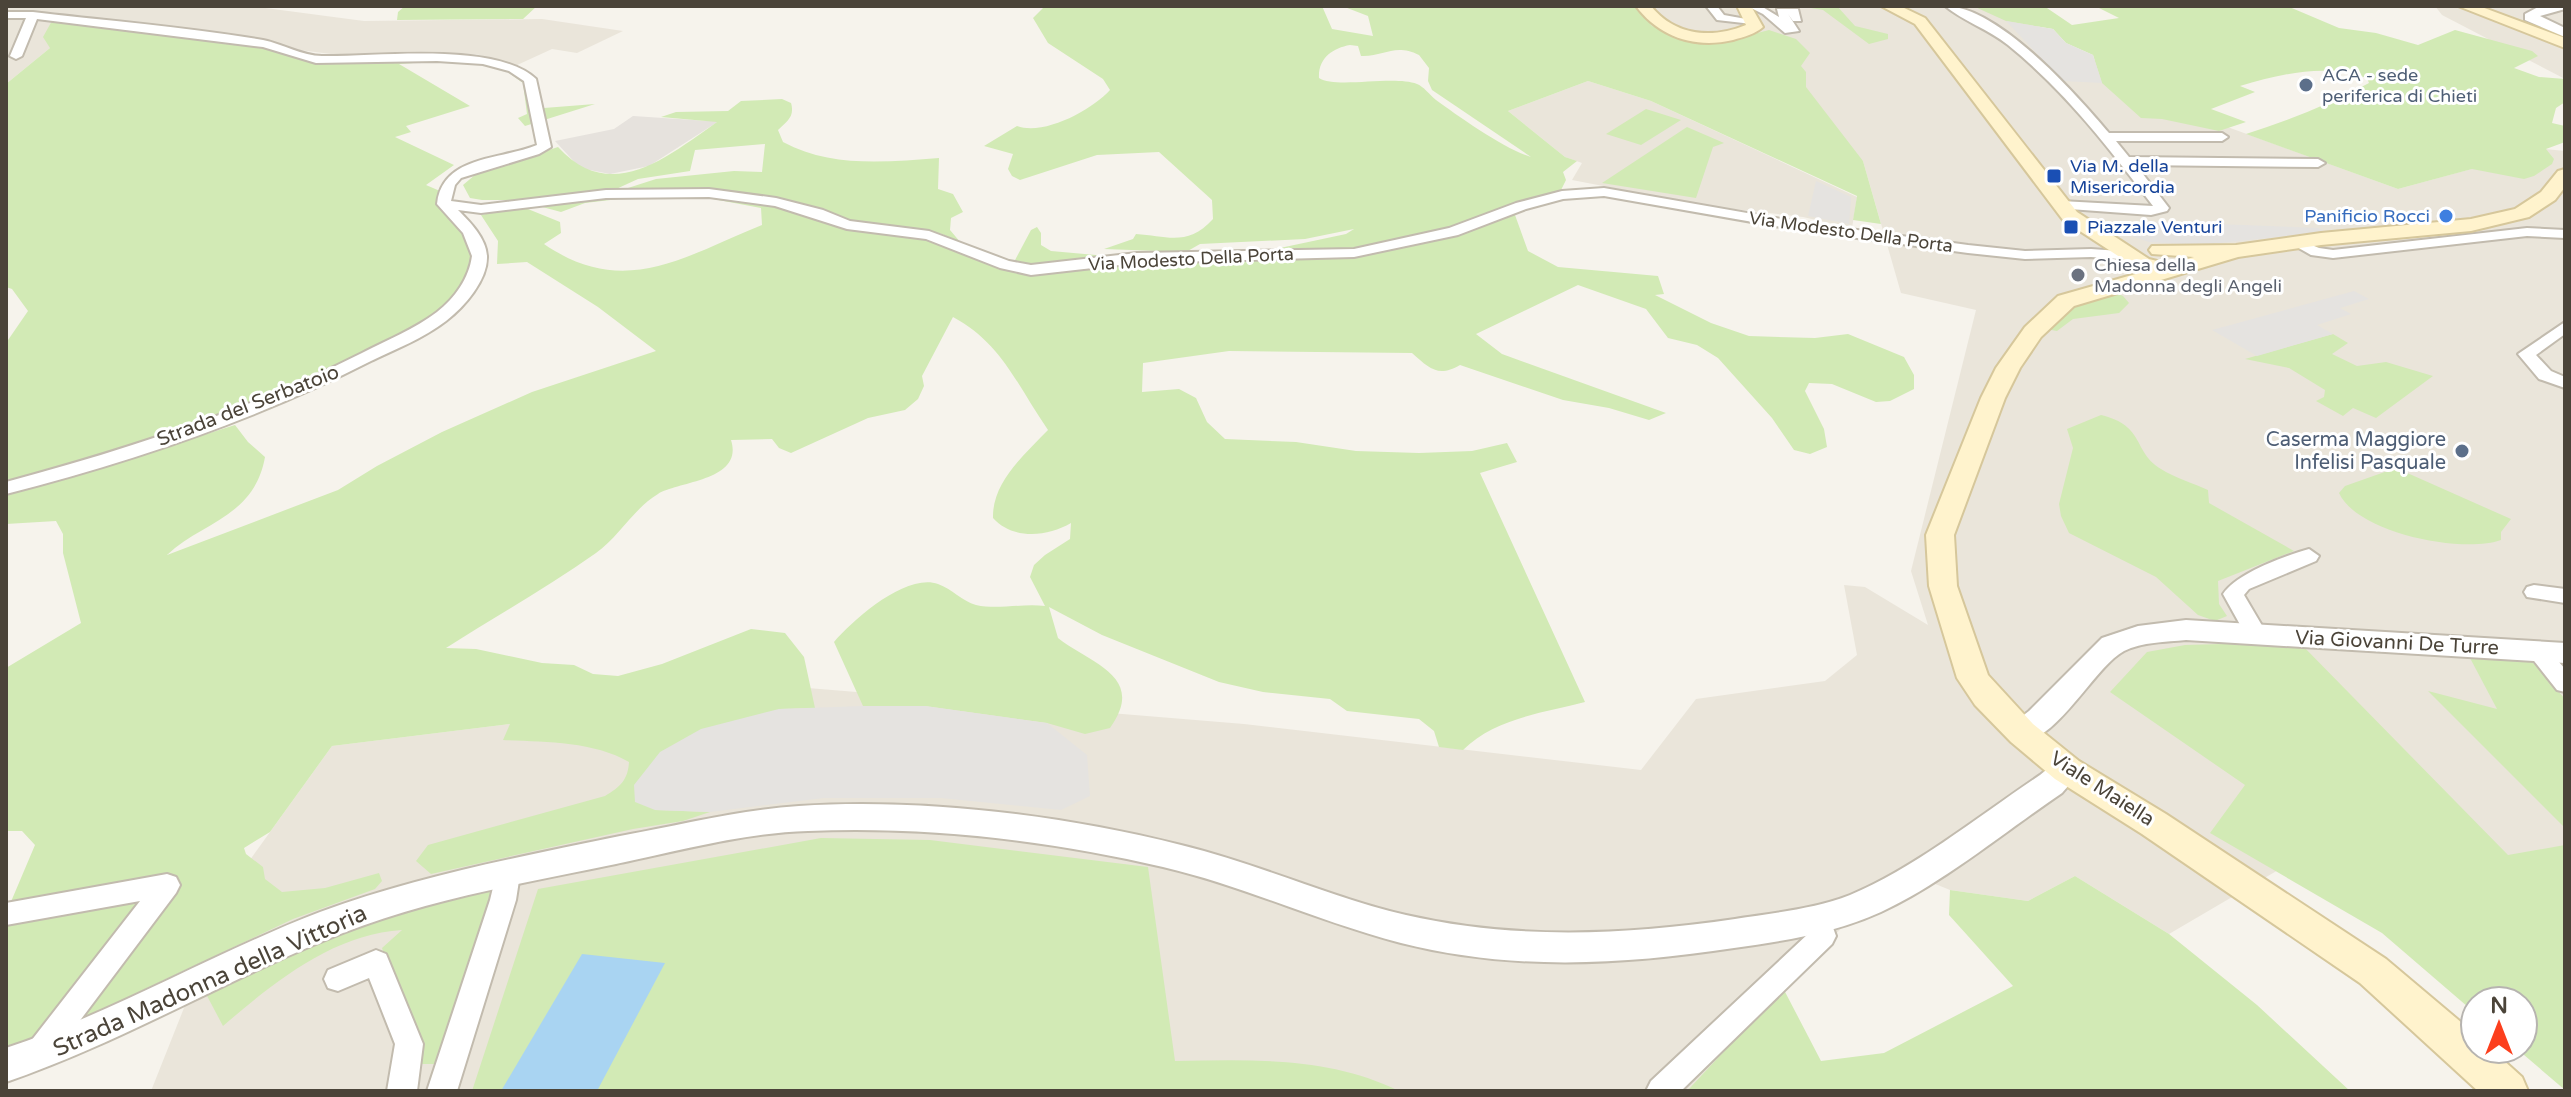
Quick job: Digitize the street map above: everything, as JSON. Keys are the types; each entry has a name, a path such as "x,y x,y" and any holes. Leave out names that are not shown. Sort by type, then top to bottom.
{"main road":[{"path":"1643,6 1666,29 1699,39 1734,38 1755,27 1752,14 1744,6"},
{"path":"1888,6 1920,21 2070,216 2091,230 2176,268"},
{"path":"2465,6 2565,43"},
{"path":"2144,254 2236,251 2471,225 2522,213 2548,196 2565,175"},
{"name":"Viale Maiella","path":"2236,251 2066,301 2033,332 2008,368 1993,398 1940,535 1943,586 1973,678 1992,705 2022,733 2067,770 2154,824 2373,971 2444,1031 2507,1091"},
{"path":"2125,284 2144,254"}],"street":[{"path":"1711,6 1721,18 1767,12 1789,31 1793,31 1781,11 1794,11 1797,19"},
{"path":"1952,6 1990,25 2016,43 2105,137 2162,208 2151,211 2061,205"},
{"path":"2560,6 2541,10 2530,17 2565,33"},
{"path":"6,15 33,15 264,44 316,60 437,58 484,61 513,69 530,79 544,147 458,173 445,187 444,204"},
{"path":"16,56 33,15"},
{"path":"2105,137 2222,137"},
{"path":"2126,161 2318,163"},
{"name":"Via Modesto Della Porta","path":"444,204 481,209 606,194 709,193 776,202 818,213 847,225 929,235 1005,265 1031,270 1137,258 1354,253 1453,232 1521,206 1562,195 1604,192 1798,226 1968,249 2025,255 2144,254"},
{"name":"Strada del Serbatoio","path":"6,488 81,468 271,401 347,368 448,312 467,288 479,262 474,238 444,204"},
{"path":"2297,243 2316,252 2333,254 2527,232 2565,234"},
{"path":"2565,327 2526,354 2545,375 2565,383"},
{"path":"2256,634 2233,594 2242,584 2309,556"},
{"path":"2534,592 2565,596"},
{"name":"Via Giovanni De Turre","path":"2022,733 2040,719 2112,645 2138,636 2186,630 2551,652 2565,684"},
{"name":"Strada Madonna della Vittoria","path":"21,1061 93,1036 330,924 402,899 507,874 760,823 800,818 874,819 979,826 1160,853 1398,928 1509,949 1588,950 1732,934 1818,919 1869,902 2051,784 2067,770"},
{"path":"442,1091 503,900 507,874"},
{"path":"6,914 167,885 21,1061"},
{"path":"1661,1091 1823,936 1818,919"},
{"path":"338,979 376,962 409,1044 402,1091"}],"shaded area":[{"path":"6,6 250,6 364,21 542,19 623,31 577,53 552,49 515,66 476,54 347,56 53,19 50,48 6,84"},
{"path":"1624,6 2003,6 2178,109 2398,189 2545,149 2565,151 2565,942 2415,790 2169,934 2075,876 2028,901 1950,890 1923,879 1851,918 1687,1091 151,1091 234,882 332,746 511,724 759,684 1244,724 1641,770 1696,699 1825,681 1857,655 1844,585 1865,587 1928,625 1911,571 1976,310 1901,293 1863,161 1642,36"},
{"path":"2435,6 2565,6 2565,79 2442,15"},
{"path":"2006,21 2053,29 2066,43 2093,55 2102,83 2063,81"},
{"path":"1588,81 1651,101 1857,197 1852,228 1803,217 1707,206 1572,180 1582,163 1565,157 1508,111"},
{"path":"633,116 719,121 649,166 610,174 580,168 555,141 614,129"},
{"path":"1816,181 1851,197 1849,224 1808,216"},
{"path":"2139,221 2318,228 2326,232 2199,245 2149,242 2105,227 2145,228"},
{"path":"2354,291 2369,299 2340,308 2351,314 2317,325 2333,334 2257,356 2212,330"},
{"path":"925,706 1047,723 1087,755 1090,796 1061,810 941,798 824,798 710,812 655,810 635,802 634,785 660,752 701,729 779,709"}],"green space":[{"path":"405,6 537,6 523,19 397,20 398,12"},
{"path":"1038,6 1322,6 1332,29 1373,36 1368,16 1342,6 1636,6 1652,26 1704,42 1723,42 1769,30 1796,39 1810,53 1801,66 1806,72 1806,87 1863,161 1881,224 1853,220 1857,196 1651,101 1588,81 1508,111 1565,157 1577,161 1563,172 1566,180 1561,190 1429,235 1381,245 1331,250 1280,248 1346,234 1354,229 1305,239 1200,244 1186,252 1104,249 1133,239 1136,234 1177,238 1195,233 1213,219 1212,200 1159,152 1097,155 1020,180 1012,176 1008,169 1013,154 984,146 1017,126 1040,127 1067,119 1110,90 1103,79 1048,43 1033,18 1043,8","holes":["1344,46 1358,46 1361,56 1396,50 1419,55 1429,68 1428,81 1432,90 1531,157 1482,132 1417,84 1394,81 1338,82 1319,78 1321,65 1332,51"]},
{"path":"1799,6 1837,6 1855,26 1888,34 1888,39 1869,44 1823,10"},
{"path":"1973,6 2044,6 2072,25 2119,18 2095,6 2287,6 2339,28 2376,33 2418,45 2455,30 2532,51 2538,56 2514,68 2539,77 2565,79 2565,102 2556,108 2552,123 2565,126 2565,142 2546,149 2554,159 2552,164 2524,179 2472,169 2398,189 2246,134 2339,98 2369,83 2367,78 2335,71 2303,72 2240,86 2255,92 2211,109 2246,122 2219,131 2162,119 2141,118 2102,83 2093,55 2066,43 2053,29 2006,21"},
{"path":"53,19 266,46 296,57 443,61 399,64 470,106 406,126 411,132 395,137 454,165 426,185 440,191 440,199 469,240 475,258 465,281 444,309 366,354 199,426 6,484 6,343 28,311 12,289 6,287 6,84 50,48 43,37"},
{"path":"505,70 527,82 532,112 544,108 595,104 525,126 518,118 527,114 523,83"},
{"path":"782,99 791,103 792,112 778,130 783,142 801,150 839,160 939,158 938,189 953,194 963,212 951,218 950,230 961,243 942,234 921,229 916,232 1023,270 1125,262 1367,255 1365,253 1521,211 1515,215 1528,251 1558,267 1658,276 1664,294 1655,295 1711,323 1749,336 1815,338 1848,334 1904,357 1914,375 1914,389 1890,401 1876,402 1832,384 1809,383 1805,391 1824,429 1827,447 1810,454 1794,450 1772,418 1718,358 1697,345 1668,338 1646,309 1578,285 1476,334 1502,354 1666,413 1649,420 1609,408 1563,400 1460,365 1446,371 1434,370 1412,353 1229,351 1143,363 1142,392 1179,389 1196,398 1207,422 1225,439 1296,442 1356,451 1419,453 1472,451 1507,443 1517,462 1480,473 1585,702 1505,724 1476,739 1463,750 1439,747 1434,731 1419,719 1347,711 1330,699 1263,692 1219,682 1102,635 1049,607 1058,638 1099,664 1119,684 1122,696 1120,710 1110,728 1085,734 1047,723 925,706 863,706 834,642 882,600 896,591 925,582 943,586 976,605 1045,606 1030,577 1034,565 1070,539 1071,523 1052,531 1030,534 1010,530 993,518 994,505 1004,481 1048,430 997,353 953,317 922,376 924,386 918,399 905,410 868,418 791,453 779,448 772,439 731,440 732,454 728,464 719,472 658,494 596,553 446,648 476,649 542,663 574,665 593,674 618,676 662,664 751,629 785,633 804,657 815,708 779,709 655,810 710,812 683,821 633,829 431,874 416,861 428,845 605,796 622,782 629,762 584,746 503,740 510,724 332,746 270,832 244,848 246,854 263,867 265,879 282,892 325,888 379,873 382,881 375,889 293,919 71,1024 175,896 171,878 139,878 10,904 35,845 22,831 6,831 6,668 81,623 63,553 63,534 56,521 6,524 6,493 235,425 265,457 259,477 238,506 167,555 338,490 442,432 532,392 656,351 598,307 527,262 497,264 498,241 481,215 523,207 560,222 561,233 544,244 573,260 601,269 627,271 653,267 679,260 762,225 761,208 713,199 619,199 585,203 561,212 535,205 603,196 656,179 734,171 762,172 765,144 695,150 690,171 638,179 614,190 529,200 482,200 470,198 463,185 476,174 558,147 578,164 598,172 618,174 639,169 679,149 717,122 661,117 676,112 728,111 741,101"},
{"path":"1646,109 1681,120 1641,145 1606,134"},
{"path":"1687,127 1724,143 1713,147 1696,198 1602,183"},
{"path":"1037,227 1041,233 1041,245 1051,251 1107,256 1061,266 1014,262 1031,230"},
{"path":"2112,291 2129,303 2119,313 2073,319 2057,331 2046,329 2068,305"},
{"path":"2333,334 2348,343 2332,354 2357,366 2386,362 2433,376 2376,418 2353,408 2343,416 2316,401 2324,397 2325,390 2289,368 2245,359"},
{"path":"2101,415 2132,432 2146,455 2161,469 2208,490 2209,503 2294,551 2218,581 2219,604 2227,616 2215,621 2198,615 2156,577 2069,533 2059,504 2073,448 2067,429"},
{"path":"2396,468 2511,519 2501,532 2501,540 2462,544 2412,537 2366,519 2350,507 2339,493 2345,486"},
{"path":"2299,642 2508,855 2565,845 2565,1090 2536,1065 2539,1065 2539,985 2459,985 2459,999 2382,933 2210,833 2245,785 2110,692 2147,652 2185,645"},
{"path":"2526,655 2565,699 2565,828 2428,691 2497,709 2470,658"},
{"path":"821,838 930,840 1148,867 1175,1061 1289,1062 1345,1071 1399,1091 472,1091 538,889"},
{"path":"2075,876 2169,934 2257,1005 2350,1091 1687,1091 1783,988 1821,1061 1884,1053 2013,986 1949,915 1950,890 2028,901"},
{"path":"499,883 437,1064 421,1064 382,948 402,930 352,941 305,963 262,993 223,1026 206,994 300,947 356,925"},
{"path":"156,893 47,1035 6,1046 6,918"}],"water":[{"path":"582,954 665,963 597,1091 501,1091"}],"place":[{"name":"ACA - sede periferica di Chieti","path":"2306,85"},
{"name":"Via M. della Misericordia","path":"2054,176"},
{"name":"Panificio Rocci","path":"2446,216"},
{"name":"Piazzale Venturi","path":"2071,227"},
{"name":"Chiesa della Madonna degli Angeli","path":"2078,275"},
{"name":"Caserma Maggiore Infelisi Pasquale","path":"2462,451"}]}
